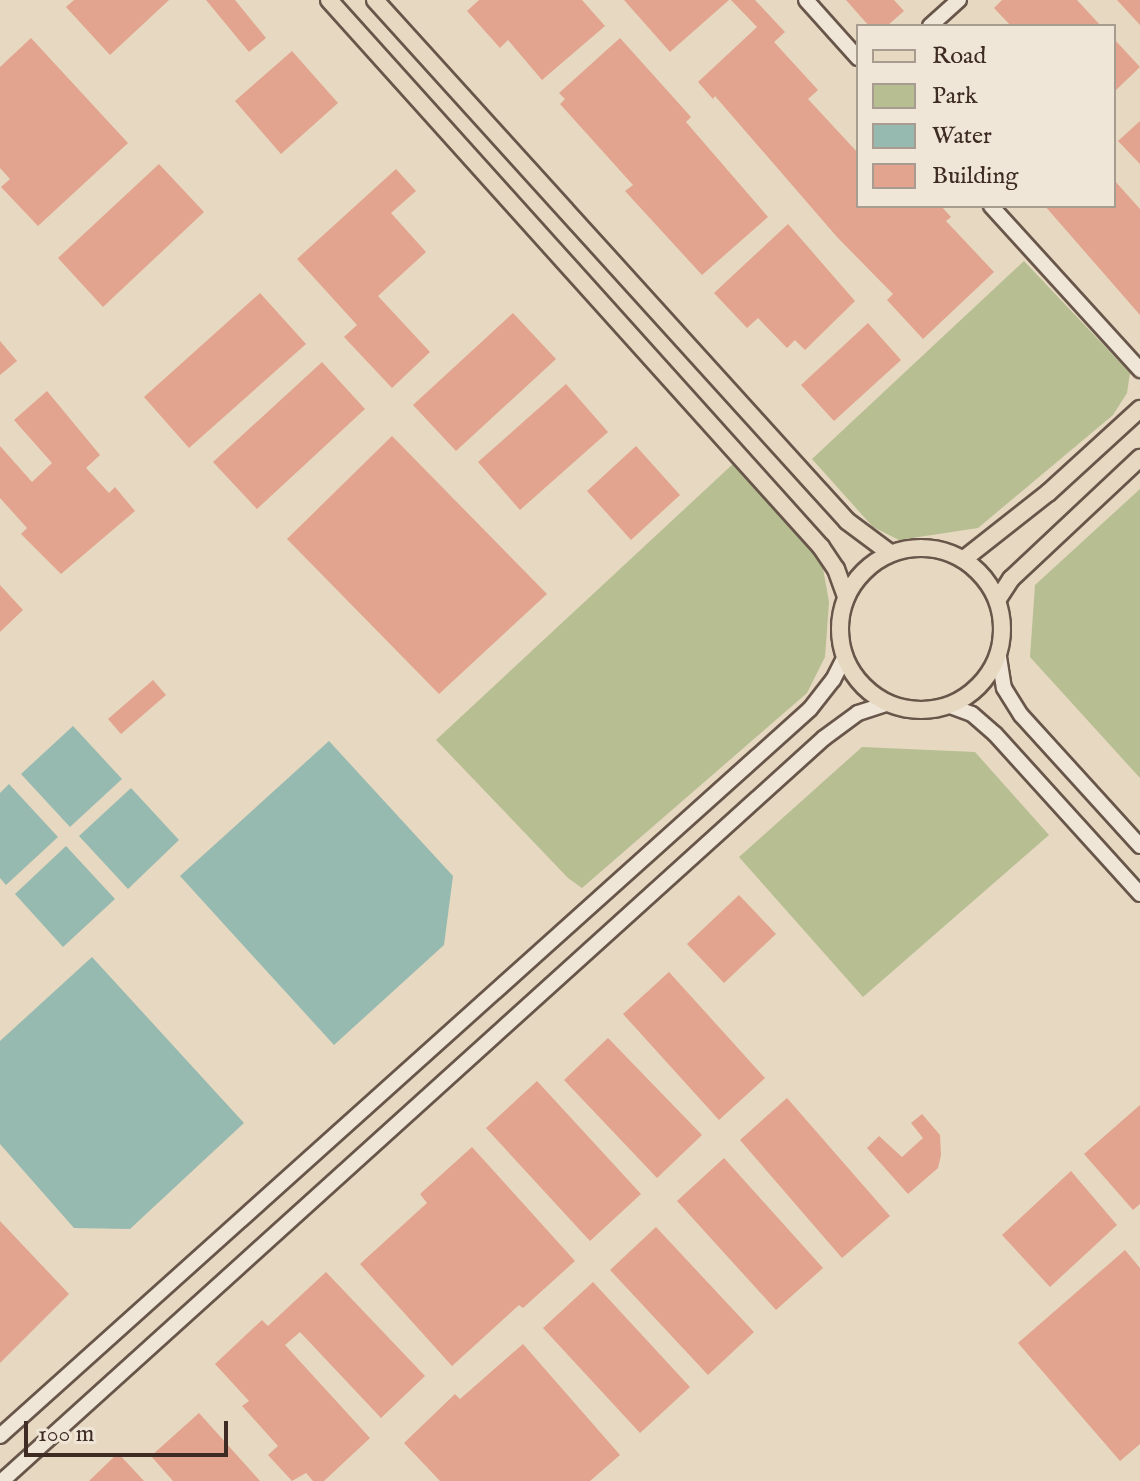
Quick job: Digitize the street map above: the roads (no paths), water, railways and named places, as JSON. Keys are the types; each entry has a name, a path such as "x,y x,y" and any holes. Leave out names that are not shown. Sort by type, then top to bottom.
{"main road":[{"path":"329,0 821,547 836,569 846,597"},
{"path":"375,0 847,521 890,553"},
{"path":"964,559 1048,493 1140,409"},
{"path":"998,599 1011,579 1140,458"},
{"path":"927,547 964,559 984,576 998,599 1004,628 999,657 980,687 950,706 929,711 886,704 860,685 844,658 839,627 846,597 864,571 890,553 927,547"}],"street":[{"path":"806,0 856,56"},
{"path":"932,24 959,0"},
{"path":"993,208 1140,370"},
{"path":"999,657 1004,688 1021,715 1140,846"},
{"path":"0,1436 810,709 833,680 844,658"},
{"path":"2,1481 824,738 858,713 886,704"},
{"path":"950,706 972,714 995,734 1140,894"}],"water":[{"path":"73,726 122,779 70,827 21,774"},
{"path":"329,741 453,876 444,945 334,1045 180,876"},
{"path":"9,784 58,837 6,885 0,878 0,793"},
{"path":"131,788 179,840 128,889 79,836"},
{"path":"66,846 115,899 63,947 15,894"},
{"path":"92,957 244,1123 130,1229 74,1228 0,1144 0,1041"}]}
